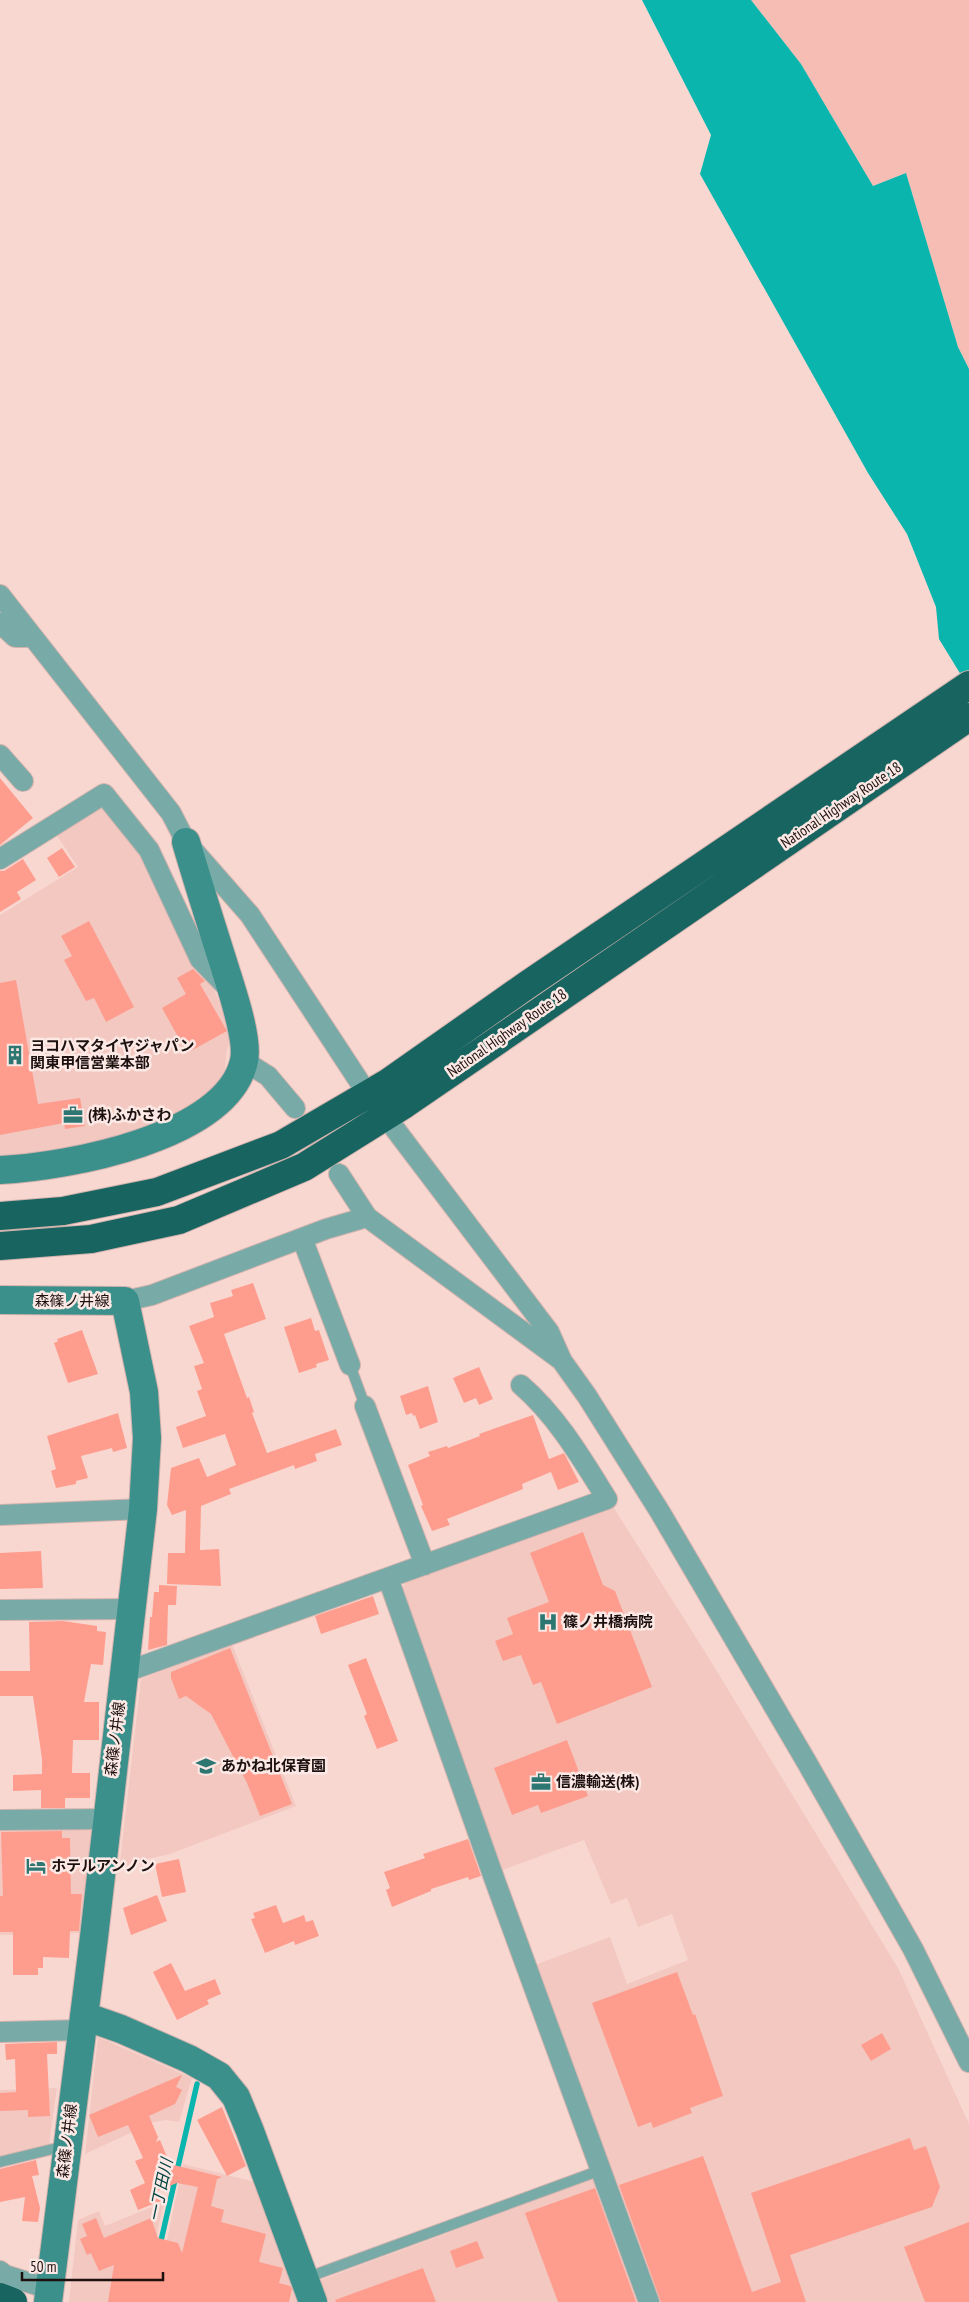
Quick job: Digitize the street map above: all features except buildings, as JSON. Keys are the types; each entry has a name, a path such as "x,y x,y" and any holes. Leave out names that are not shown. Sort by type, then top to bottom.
{"highway":[{"name":"National Highway Route 18","path":"0,1216 63,1211 157,1192 281,1145 389,1082 969,685"},
{"name":"National Highway Route 18","path":"0,1246 91,1239 179,1220 304,1167 405,1104 969,717"},
{"path":"0,2297 13,2302"}],"main road":[{"path":"0,1170 34,1169 97,1156 166,1133 198,1117 218,1103 234,1084 244,1060 242,1026 186,842"},
{"name":"森篠ノ井線","path":"0,1300 125,1301 144,1392 147,1438 143,1509 49,2295"},
{"path":"82,2023 130,2033 188,2059 219,2076 236,2097 308,2291"}],"street":[{"path":"0,595 171,813 186,842 250,915 359,1080"},
{"path":"0,622 15,636 33,637"},
{"path":"0,756 23,782"},
{"path":"0,859 104,794 149,850 200,959 232,992"},
{"path":"244,1060 268,1076 295,1108"},
{"path":"395,1130 549,1332 562,1361 587,1396 660,1512 913,1949 969,2062"},
{"path":"339,1174 367,1217 562,1361"},
{"path":"125,1301 172,1287 302,1238 367,1217"},
{"path":"302,1238 350,1365"},
{"path":"123,1673 607,1500 555,1420 539,1401 521,1385"},
{"path":"365,1406 425,1565"},
{"path":"0,1515 143,1509"},
{"path":"388,1578 494,1878 649,2302"},
{"path":"0,1610 131,1609"},
{"path":"0,1820 106,1819"},
{"path":"0,2032 82,2023"},
{"path":"0,2271 49,2295"}],"lane":[{"path":"350,1365 365,1406"},
{"path":"0,2162 66,2146"},
{"path":"308,2291 601,2170"}],"shaded area":[{"path":"751,0 969,0 969,369 958,347 906,173 873,186 801,64"},
{"path":"102,804 142,852 210,979 232,1034 227,1049 225,1068 220,1079 195,1104 151,1126 83,1147 0,1160 0,915 78,867 55,833"},
{"path":"612,1505 702,1647 898,1968 969,2124 969,2302 323,2302 316,2282 607,2174 532,1966 610,1937 627,1984 688,1960 672,1914 638,1927 627,1898 611,1904 584,1840 500,1871 401,1597 406,1578"},
{"name":"あかね北保育園","path":"232,1644 296,1806 170,1854 147,1859 119,1870 141,1679"},
{"name":"ホテルアンノン","path":"91,1827 97,1836 85,1933 0,1935 0,1829"},
{"path":"98,2037 192,2078 179,2122 166,2120 154,2122 85,2154"},
{"path":"57,2088 49,2145 0,2157 0,2090"},
{"path":"183,2164 259,2183 300,2302 154,2302"},
{"path":"164,2202 142,2302 69,2302 78,2220 99,2211 105,2226"}],"water":[{"path":"642,0 751,0 801,64 873,186 906,173 958,347 969,369 969,688 939,639 936,607 907,534 868,473 700,174 711,135"}],"waterway":[{"name":"一丁田川","path":"160,2245 197,2084"}],"place":[{"name":"ヨコハマタイヤジャパン 関東甲信営業本部","path":"15,1055"},
{"name":"(株)ふかさわ","path":"73,1115"},
{"name":"篠ノ井橋病院","path":"548,1622"},
{"name":"あかね北保育園","path":"206,1766"},
{"name":"信濃輸送(株)","path":"541,1782"},
{"name":"ホテルアンノン","path":"36,1866"}]}
